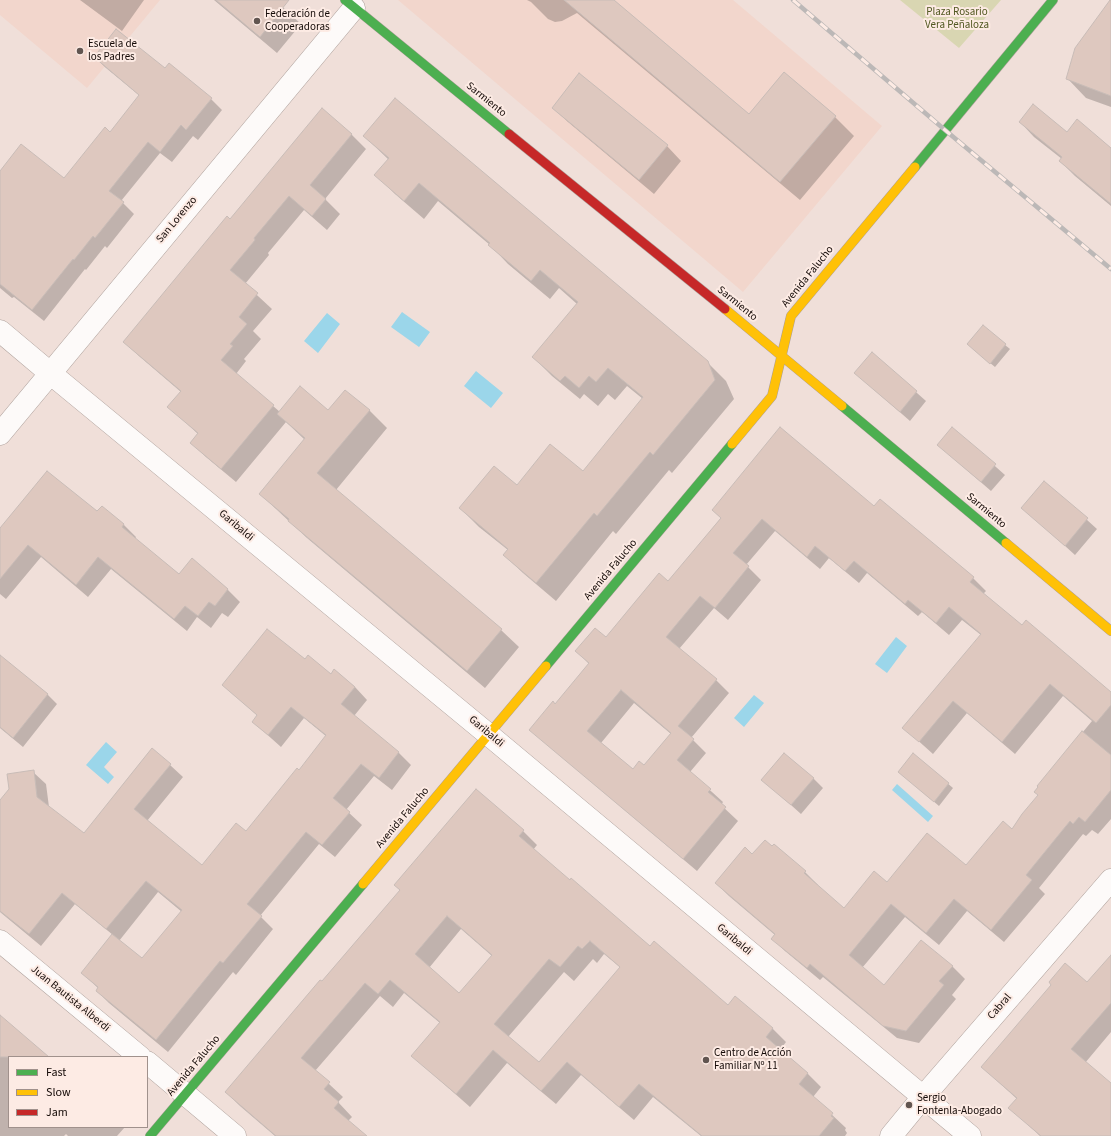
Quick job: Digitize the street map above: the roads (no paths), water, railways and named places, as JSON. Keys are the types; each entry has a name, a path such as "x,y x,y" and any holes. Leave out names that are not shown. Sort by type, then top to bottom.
{"street":[{"name":"Avenida Falucho","path":"150,1136 489,735 772,396 791,316 1053,0"},
{"name":"Sarmiento","path":"349,4 782,356 1111,631"},
{"name":"San Lorenzo","path":"0,434 349,4"},
{"name":"Garibaldi","path":"0,331 489,735 970,1136"},
{"name":"Cabral","path":"891,1136 1111,880"},
{"name":"Juan Bautista Alberdi","path":"0,941 139,1056"},
{"path":"148,1063 235,1136"}],"water":[{"path":"402,312 430,332 419,347 391,327"},
{"path":"327,313 340,324 318,353 304,341"},
{"path":"476,371 503,393 491,408 464,386"},
{"path":"896,637 907,646 887,673 875,664"},
{"path":"754,695 764,703 744,727 734,718"},
{"path":"106,742 117,752 104,767 114,777 108,784 86,765"},
{"path":"897,784 933,816 928,822 892,790"}],"railway":[{"path":"793,0 1111,269"}],"place":[{"name":"Federación de Cooperadoras","path":"257,21"},
{"name":"Escuela de los Padres","path":"80,51"},
{"name":"Centro de Acción Familiar Nº 11","path":"706,1060"},
{"name":"Sergio Fontenla-Abogado","path":"909,1105"}],"park label":[{"name":"Plaza Rosario Vera Peñaloza","path":"957,19"}]}
